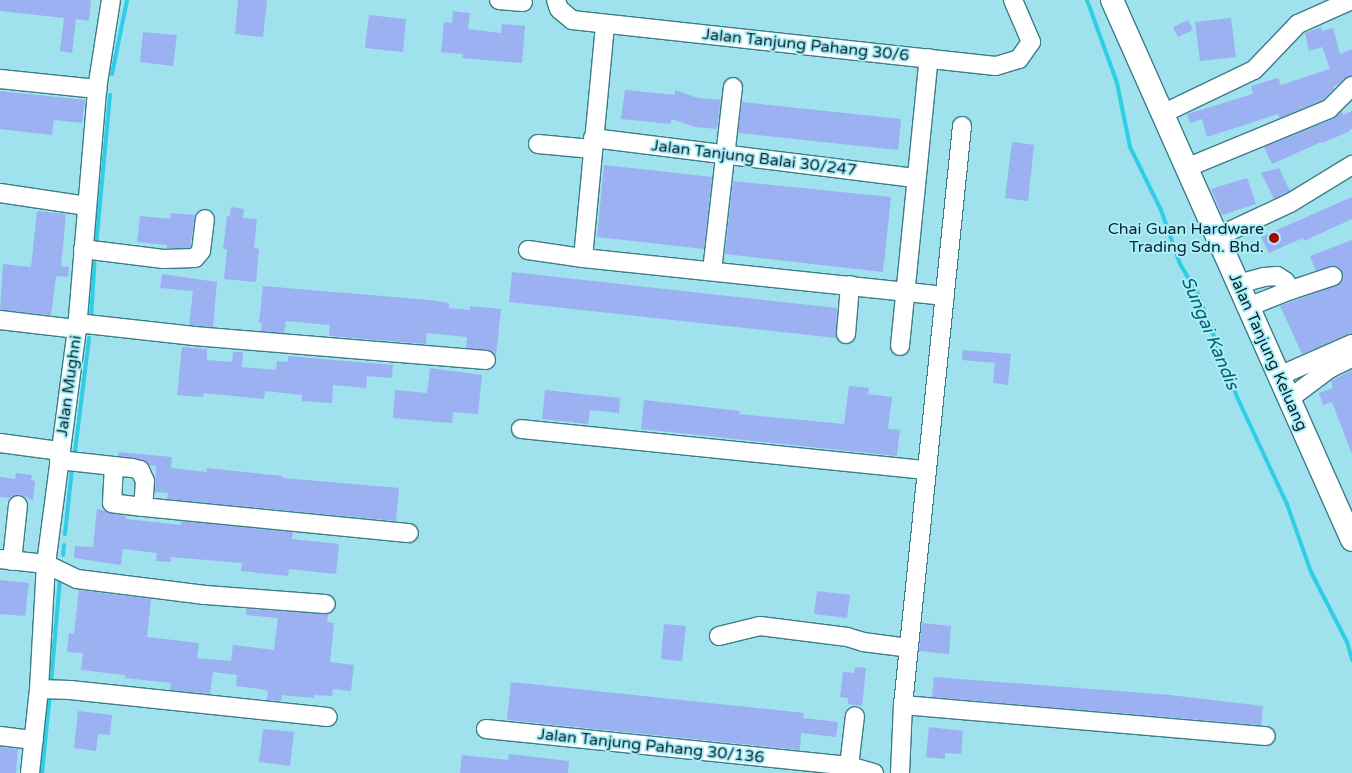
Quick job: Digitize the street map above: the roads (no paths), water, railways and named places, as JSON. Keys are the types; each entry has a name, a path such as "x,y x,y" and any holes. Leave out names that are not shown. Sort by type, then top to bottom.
{"main road":[{"name":"Jalan Tanjung Keluang","path":"1112,0 1172,109 1197,163 1227,233 1238,284 1248,307 1289,372 1289,399 1348,517 1352,540"}],"street":[{"name":"Jalan Mughni","path":"30,773 39,688 46,564 87,250 87,206 97,89 112,0"},
{"path":"499,0 523,2"},
{"name":"Jalan Tanjung Pahang 30/6","path":"556,0 559,9 572,20 605,25 996,66 1020,59 1031,42 1013,0"},
{"path":"1172,109 1254,70 1298,24 1352,0"},
{"path":"583,258 605,25"},
{"path":"900,346 928,58"},
{"path":"0,79 97,89"},
{"path":"1197,163 1329,109 1352,86"},
{"path":"712,271 733,87"},
{"path":"900,773 903,705 962,126"},
{"name":"Jalan Tanjung Balai 30/247","path":"538,144 593,144 726,154 915,178"},
{"path":"1227,233 1290,203 1352,165"},
{"path":"0,194 87,206"},
{"path":"87,250 163,259 195,258 201,251 205,219"},
{"path":"528,250 583,258 945,296"},
{"path":"1238,284 1264,277 1277,276 1285,281 1291,290"},
{"path":"1248,307 1333,276"},
{"path":"846,334 850,286"},
{"path":"0,320 486,360"},
{"path":"1289,372 1352,344"},
{"path":"1289,399 1329,369 1352,358"},
{"path":"521,429 927,470"},
{"path":"0,443 59,456 140,470 145,481 143,507"},
{"path":"114,466 112,503 409,533"},
{"path":"18,505 6,560 46,564 77,579 205,595 326,604"},
{"path":"719,636 760,626 847,637 864,642 909,648"},
{"path":"39,688 328,717"},
{"path":"903,705 1266,736"},
{"path":"849,766 855,716"},
{"name":"Jalan Tanjung Pahang 30/136","path":"486,729 849,766 874,773"},
{"path":"0,736 34,740"}],"waterway":[{"path":"112,74 127,0"},
{"name":"Sungai Kandis","path":"1087,0 1117,83 1130,147 1161,210 1180,264 1197,292 1237,397 1287,504 1311,572 1347,642 1352,660"},
{"path":"96,246 110,95"},
{"path":"91,318 95,255"},
{"path":"75,451 89,338"},
{"path":"65,534 72,469"},
{"path":"63,555 64,545"},
{"path":"51,683 60,579"},
{"path":"42,773 50,693"}],"place":[{"name":"Chai Guan Hardware Trading Sdn. Bhd.","path":"1274,238"}]}
